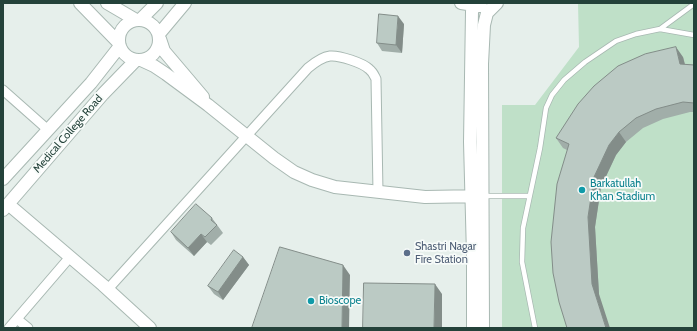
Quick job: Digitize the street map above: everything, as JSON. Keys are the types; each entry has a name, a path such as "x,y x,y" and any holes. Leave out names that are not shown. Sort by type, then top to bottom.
{"street":[{"path":"80,3 119,44 125,54 154,66 208,105 274,158 294,172 335,188 425,197 476,196"},
{"path":"107,3 138,20 148,22 152,25 159,37 164,51 192,83 208,105"},
{"path":"119,44 119,36 124,26 138,20 157,3"},
{"path":"138,60 147,59 156,51 159,37 185,3"},
{"path":"460,3 494,5"},
{"path":"476,4 472,11 470,142 476,196 483,328"},
{"path":"473,328 472,255 484,33 487,13 494,5"},
{"name":"Medical College Road","path":"3,179 91,83 119,44"},
{"path":"108,289 308,68 317,61 330,56 337,56 368,67 376,79 378,192"},
{"name":"Medical College Road","path":"6,207 103,94 138,60"},
{"path":"3,90 48,129"},
{"path":"6,207 108,289 150,328"},
{"path":"9,328 70,258"},
{"path":"17,319 28,328"}],"lane":[{"path":"660,29 694,4"},
{"path":"535,328 522,262 523,228 542,136 546,108 552,95 564,80 585,62 616,41 636,34 660,29 694,35"},
{"path":"476,196 530,196"}],"green space":[{"path":"578,3 694,3 694,328 502,328 502,105 535,105 579,47"}],"building":[{"path":"379,14 398,16 396,45 377,43"},
{"name":"Barkatullah Khan Stadium","path":"676,47 680,64 694,65 694,103 683,102 656,109 636,118 619,132 609,145 594,177 588,217 592,284 606,328 567,328 559,302 553,273 551,242 557,184 569,144 556,138 578,104 594,86 618,66 645,54"},
{"path":"196,204 212,218 211,220 217,225 205,237 201,234 188,248 171,232"},
{"name":"Bioscope","path":"280,247 343,265 342,328 252,328"},
{"path":"234,250 243,257 218,292 208,286"},
{"path":"364,283 435,284 434,328 363,328"}],"place":[{"name":"Barkatullah Khan Stadium","path":"582,190"},
{"name":"Shastri Nagar Fire Station","path":"407,253"},
{"name":"Bioscope","path":"311,301"}]}
